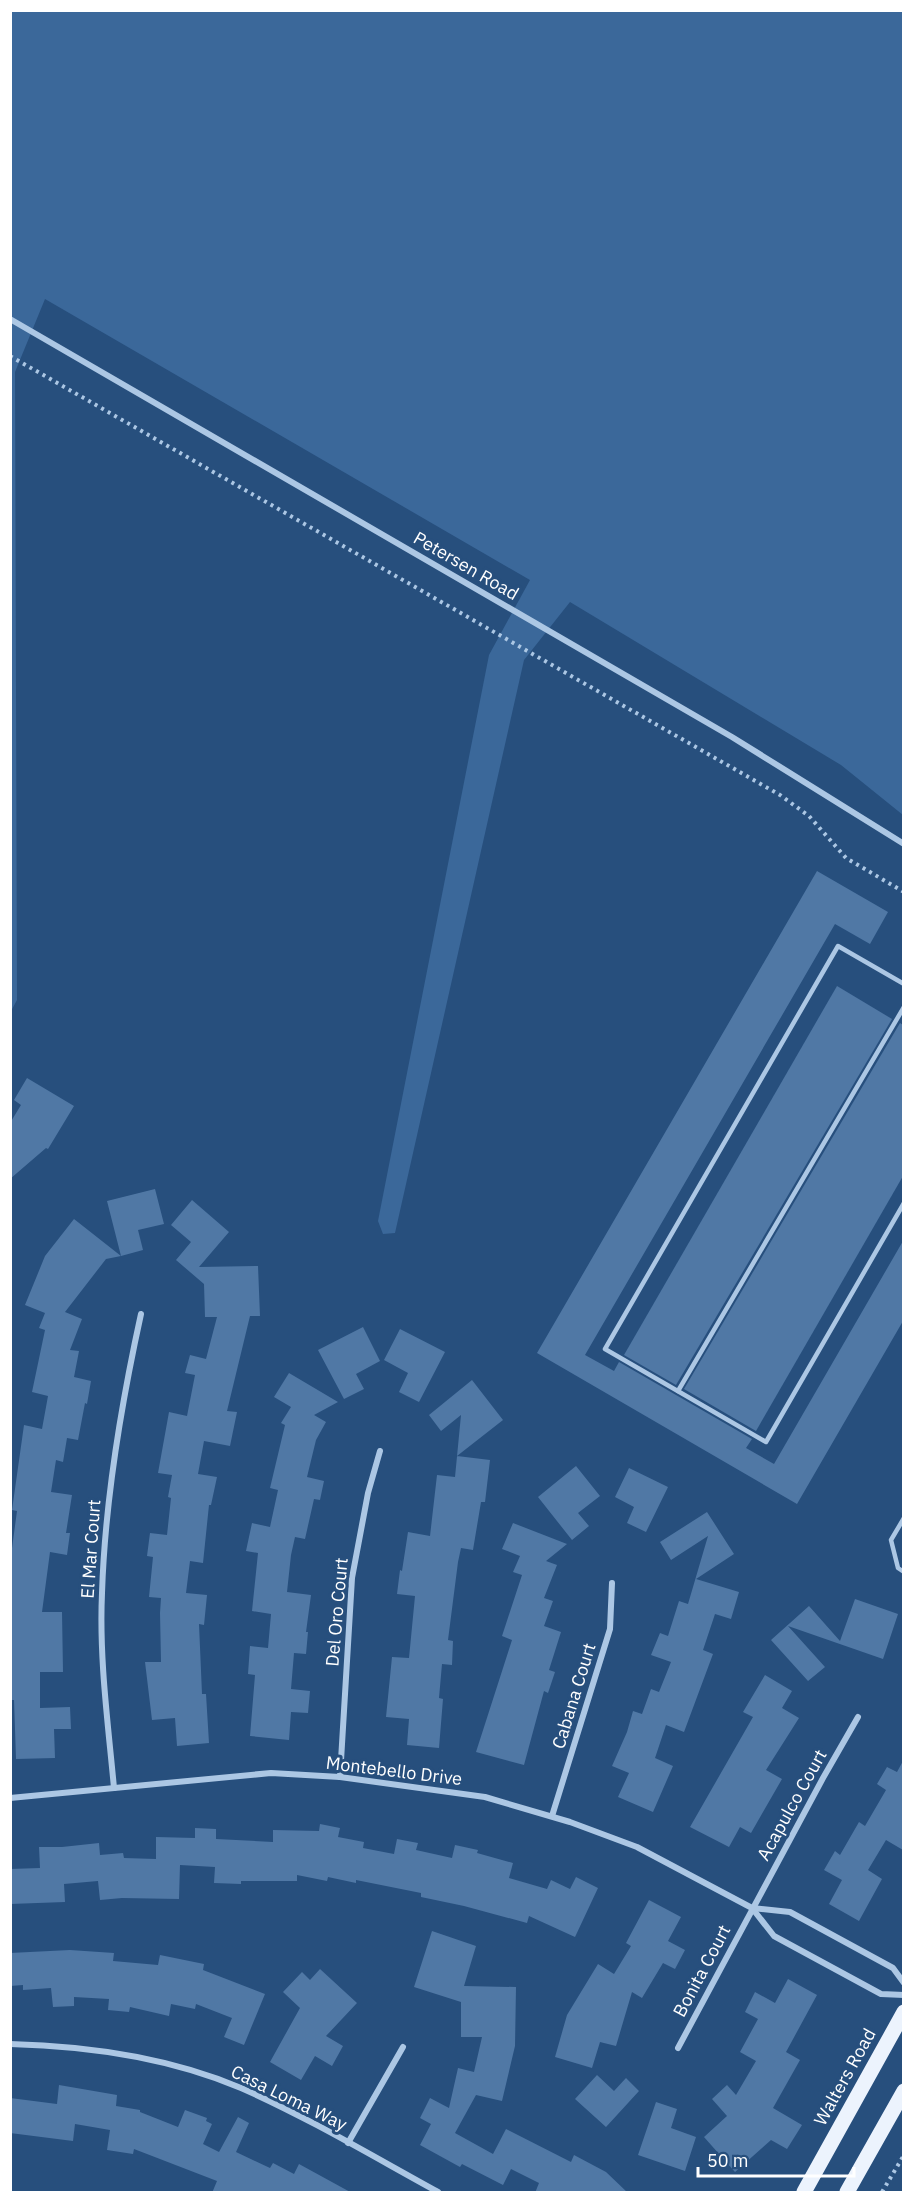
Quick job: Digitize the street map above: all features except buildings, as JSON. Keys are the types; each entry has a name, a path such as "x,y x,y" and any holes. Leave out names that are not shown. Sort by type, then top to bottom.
{"main road":[{"name":"Walters Road","path":"804,2193 903,2012"},
{"path":"847,2193 903,2091"}],"street":[{"name":"Petersen Road","path":"10,319 732,737 903,844"},
{"name":"El Mar Court","path":"114,1788 103,1678 102,1593 108,1509 129,1370 141,1314"},
{"name":"Del Oro Court","path":"340,1777 352,1578 368,1493 380,1451"},
{"name":"Cabana Court","path":"552,1816 610,1629 612,1584"},
{"name":"Acapulco Court","path":"752,1908 858,1717"},
{"name":"Montebello Drive","path":"10,1798 271,1773 340,1777 485,1797 552,1816 637,1847 752,1908 790,1911 893,1968 903,1983"},
{"name":"Montebello Drive","path":"752,1908 774,1936 881,1994 903,1995"},
{"name":"Bonita Court","path":"678,2048 752,1908"},
{"name":"Casa Loma Way","path":"10,2044 88,2048 125,2054 185,2069 240,2088 289,2111 438,2193"},
{"path":"348,2143 403,2047"}],"lane":[{"path":"903,984 838,946 605,1349 766,1442 903,1203"},
{"path":"678,1391 903,1007"},
{"path":"903,1518 891,1540 898,1568 903,1572"}],"path":[{"path":"10,356 780,795 808,816 846,858 903,892"},
{"path":"882,2193 903,2155"}],"shaded area":[{"path":"11,11 903,11 903,815 841,765 570,602 524,660 395,1233 383,1234 378,1221 489,655 530,580 45,299 15,372 17,1000 11,1011"}]}
